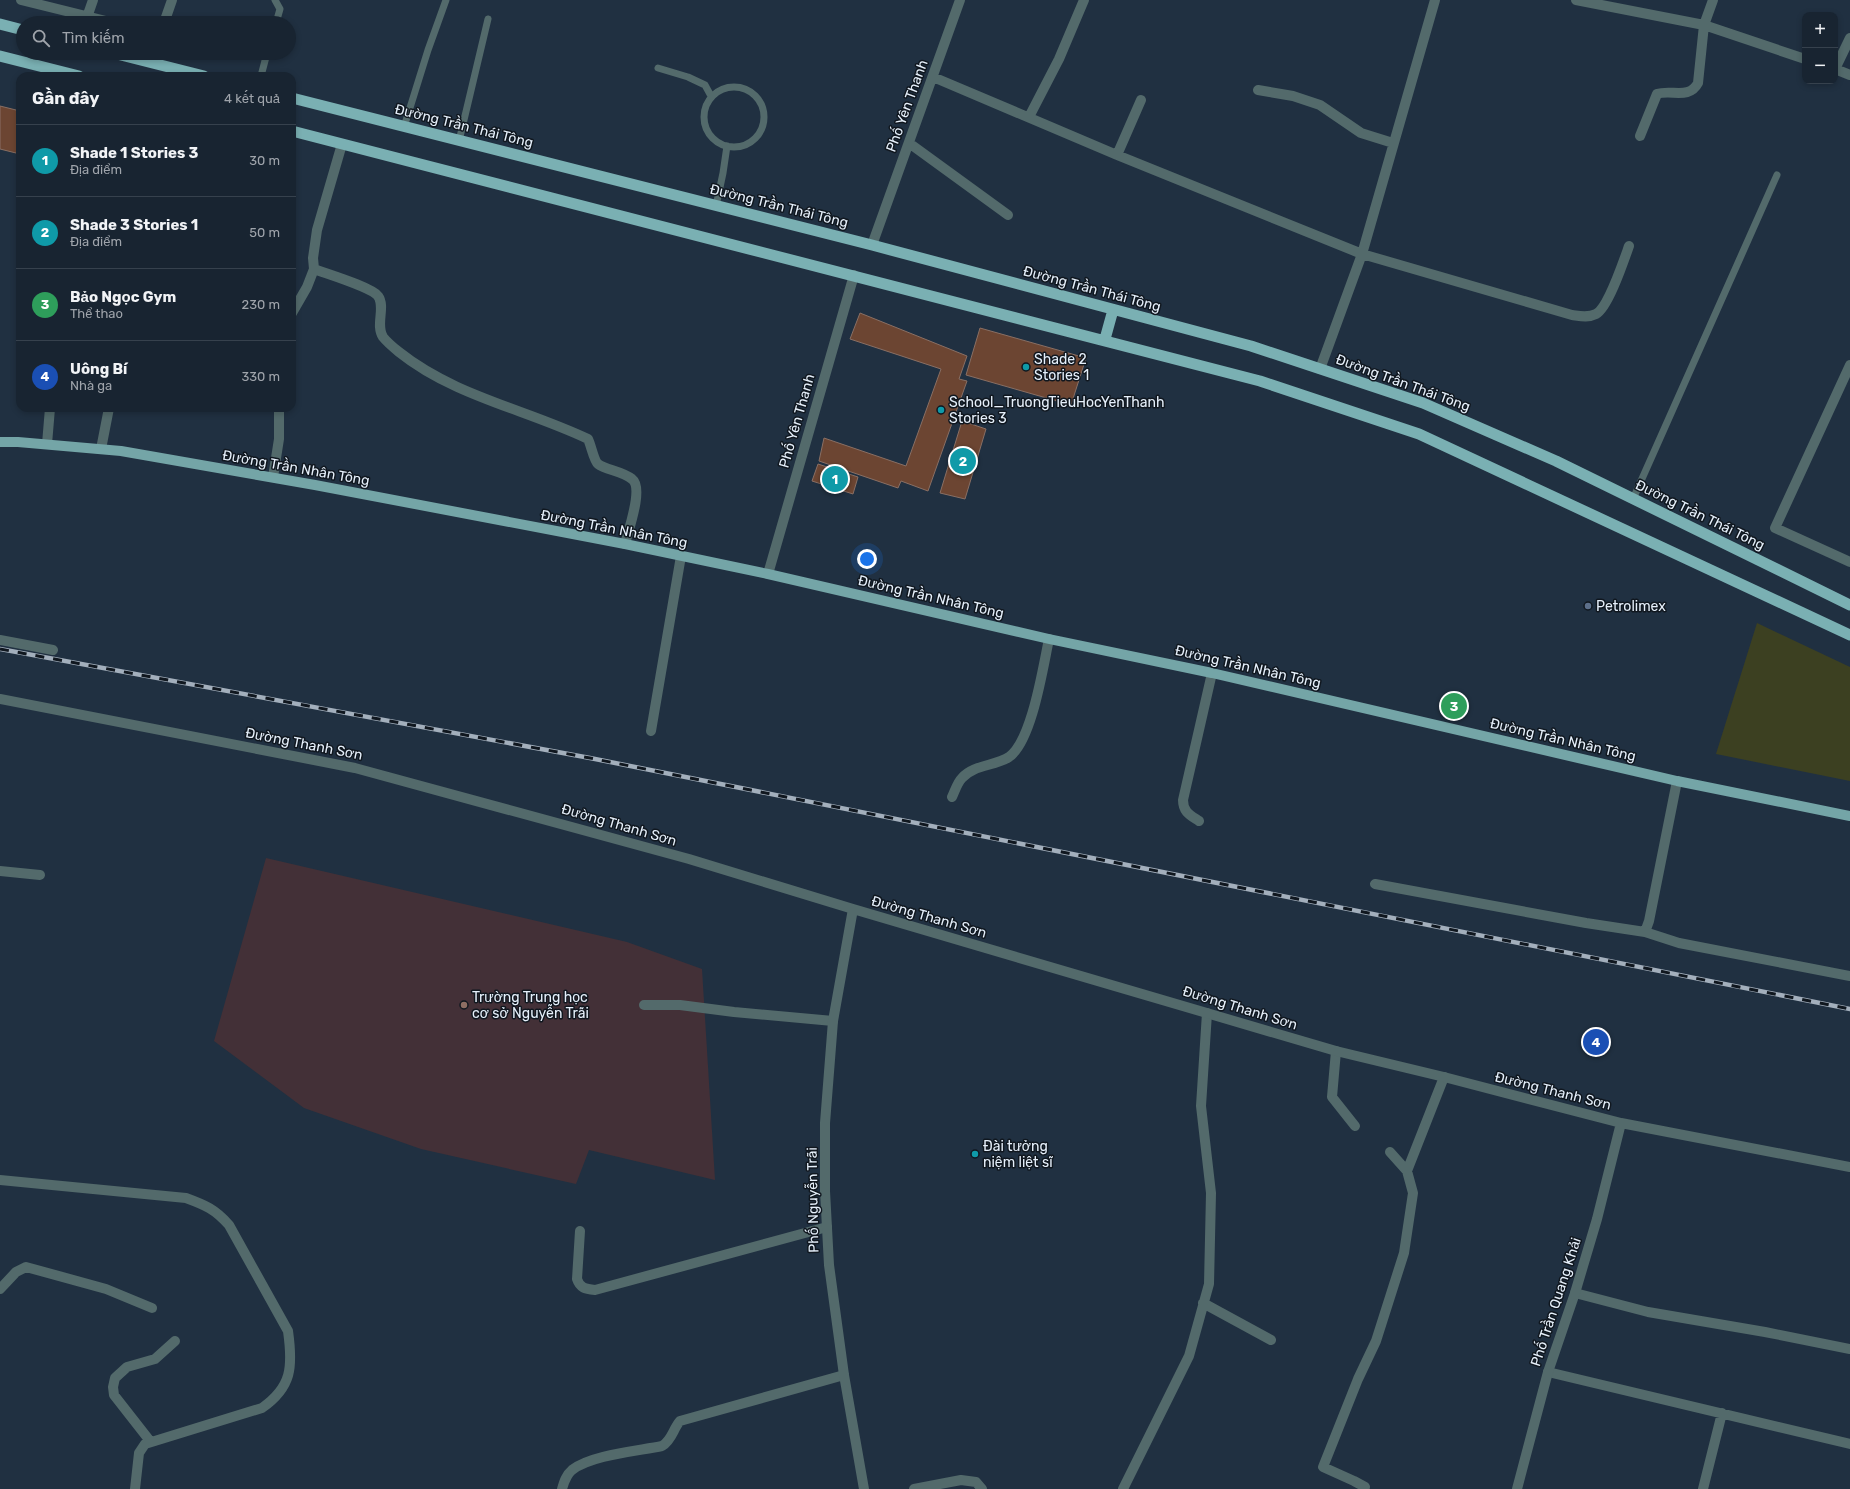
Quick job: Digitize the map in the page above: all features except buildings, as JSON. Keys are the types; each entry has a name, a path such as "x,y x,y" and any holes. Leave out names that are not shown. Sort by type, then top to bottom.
{"highway":[{"path":"0,24 16,28"},
{"path":"0,56 63,72"},
{"path":"158,60 192,72"},
{"name":"Đường Trần Thái Tông","path":"296,99 872,245 1251,346 1423,403 1556,461 1850,605"},
{"path":"296,132 1260,380 1419,434 1850,635"},
{"path":"1105,339 1113,310"}],"main road":[{"name":"Đường Trần Nhân Tông","path":"0,442 121,450 273,477 625,544 768,574 1049,639 1212,672 1677,781 1850,816"}],"street":[{"path":"21,0 73,16"},
{"path":"88,16 94,0"},
{"path":"166,16 172,0"},
{"name":"Phố Yên Thanh","path":"872,245 960,0"},
{"path":"1029,117 1059,59 1084,0"},
{"path":"1320,369 1362,254 1435,0"},
{"path":"1576,0 1704,25 1802,58"},
{"path":"1640,136 1657,94 1663,92 1678,94 1688,92 1694,89 1698,83 1704,25 1713,0"},
{"path":"1838,63 1850,38"},
{"path":"1838,70 1850,75"},
{"path":"933,77 1116,155 1362,254 1572,315 1587,317 1598,313 1607,301 1629,246"},
{"path":"1258,90 1293,96 1320,105 1362,133 1393,143"},
{"path":"1116,155 1141,100"},
{"path":"909,143 1008,215"},
{"path":"296,306 307,288 314,269 313,258 317,230 342,144"},
{"path":"314,269 368,289 377,295 381,302 380,317 382,336 399,352 430,372 467,392 571,431 588,439 593,449 594,459 598,464 616,470 633,480 637,487 636,500 625,544"},
{"name":"Phố Yên Thanh","path":"768,574 854,276"},
{"path":"1849,368 1776,528 1850,562"},
{"path":"47,444 50,412"},
{"path":"101,449 108,412"},
{"path":"273,477 279,439 278,412"},
{"path":"651,731 681,556"},
{"path":"952,797 960,779 967,773 1009,757 1021,744 1036,699 1049,639"},
{"path":"0,640 53,650"},
{"path":"1199,821 1187,814 1183,808 1183,800 1212,672"},
{"name":"Đường Thanh Sơn","path":"0,699 355,768 689,859 853,909 1336,1051 1444,1077 1621,1123 1850,1167"},
{"path":"1645,932 1649,921 1677,781"},
{"path":"0,870 40,874"},
{"path":"1375,884 1586,923 1645,932 1679,943 1850,976"},
{"name":"Phố Nguyễn Trãi","path":"853,909 833,1020 825,1123 828,1265 844,1375 864,1489"},
{"path":"644,1005 680,1004 741,1012 833,1020"},
{"path":"1123,1489 1189,1356 1209,1284 1211,1193 1201,1106 1207,1013"},
{"path":"1336,1051 1332,1097 1355,1126"},
{"path":"1407,1171 1444,1077"},
{"name":"Phố Trần Quang Khải","path":"1517,1489 1548,1372 1576,1293 1597,1219 1621,1123"},
{"path":"1364,1489 1365,1487 1354,1480 1323,1468 1358,1379 1376,1341 1404,1253 1413,1193 1407,1171 1390,1152"},
{"path":"0,1180 186,1198 204,1204 218,1212 229,1225 288,1332 291,1348 290,1368 285,1386 275,1399 262,1408 150,1441 141,1448 139,1453 135,1489"},
{"path":"580,1231 577,1279 579,1285 585,1289 595,1290 827,1227"},
{"path":"0,1289 16,1272 26,1267 106,1289 152,1308"},
{"path":"1576,1293 1648,1312 1765,1332 1850,1349"},
{"path":"1203,1303 1271,1340"},
{"path":"150,1441 114,1396 113,1387 116,1378 127,1367 155,1359 176,1341"},
{"path":"1548,1372 1850,1444"},
{"path":"562,1489 565,1479 571,1471 581,1464 662,1446 668,1442 674,1427 680,1421 844,1375"},
{"path":"1703,1489 1722,1414"},
{"path":"914,1489 961,1480 976,1482 982,1489"}],"lane":[{"path":"275,0 280,9 278,16"},
{"path":"404,127 428,50 446,0"},
{"path":"459,140 488,19"},
{"path":"261,72 265,60"},
{"path":"658,68 688,77 705,86 711,96"},
{"path":"735,87 751,92 758,98 762,106 764,123 756,138 741,146 727,146 716,142 710,136 705,128 703,120 704,112 711,96 726,88 735,87"},
{"path":"716,206 727,146"},
{"path":"1632,499 1777,175"}],"shaded area":[{"name":"Trường Trung học cơ sở Nguyễn Trãi","path":"266,858 627,942 702,969 715,1180 589,1150 576,1184 421,1149 304,1108 214,1041"}],"green space":[{"path":"1757,623 1850,667 1850,781 1716,754"}],"railway":[{"path":"0,649 590,758 1850,1009"}],"place":[{"name":"Shade 2 Stories 1","path":"1026,367"},
{"name":"School_TruongTieuHocYenThanh Stories 3","path":"941,410"},
{"name":"Shade 3 Stories 1","path":"963,461"},
{"name":"Shade 1 Stories 3","path":"835,479"},
{"name":"Petrolimex","path":"1588,606"},
{"name":"Bảo Ngọc Gym","path":"1454,706"},
{"name":"Trường Trung học cơ sở Nguyễn Trãi","path":"464,1005"},
{"name":"Uông Bí","path":"1596,1042"},
{"name":"Đài tưởng niệm liệt sĩ","path":"975,1154"}]}
